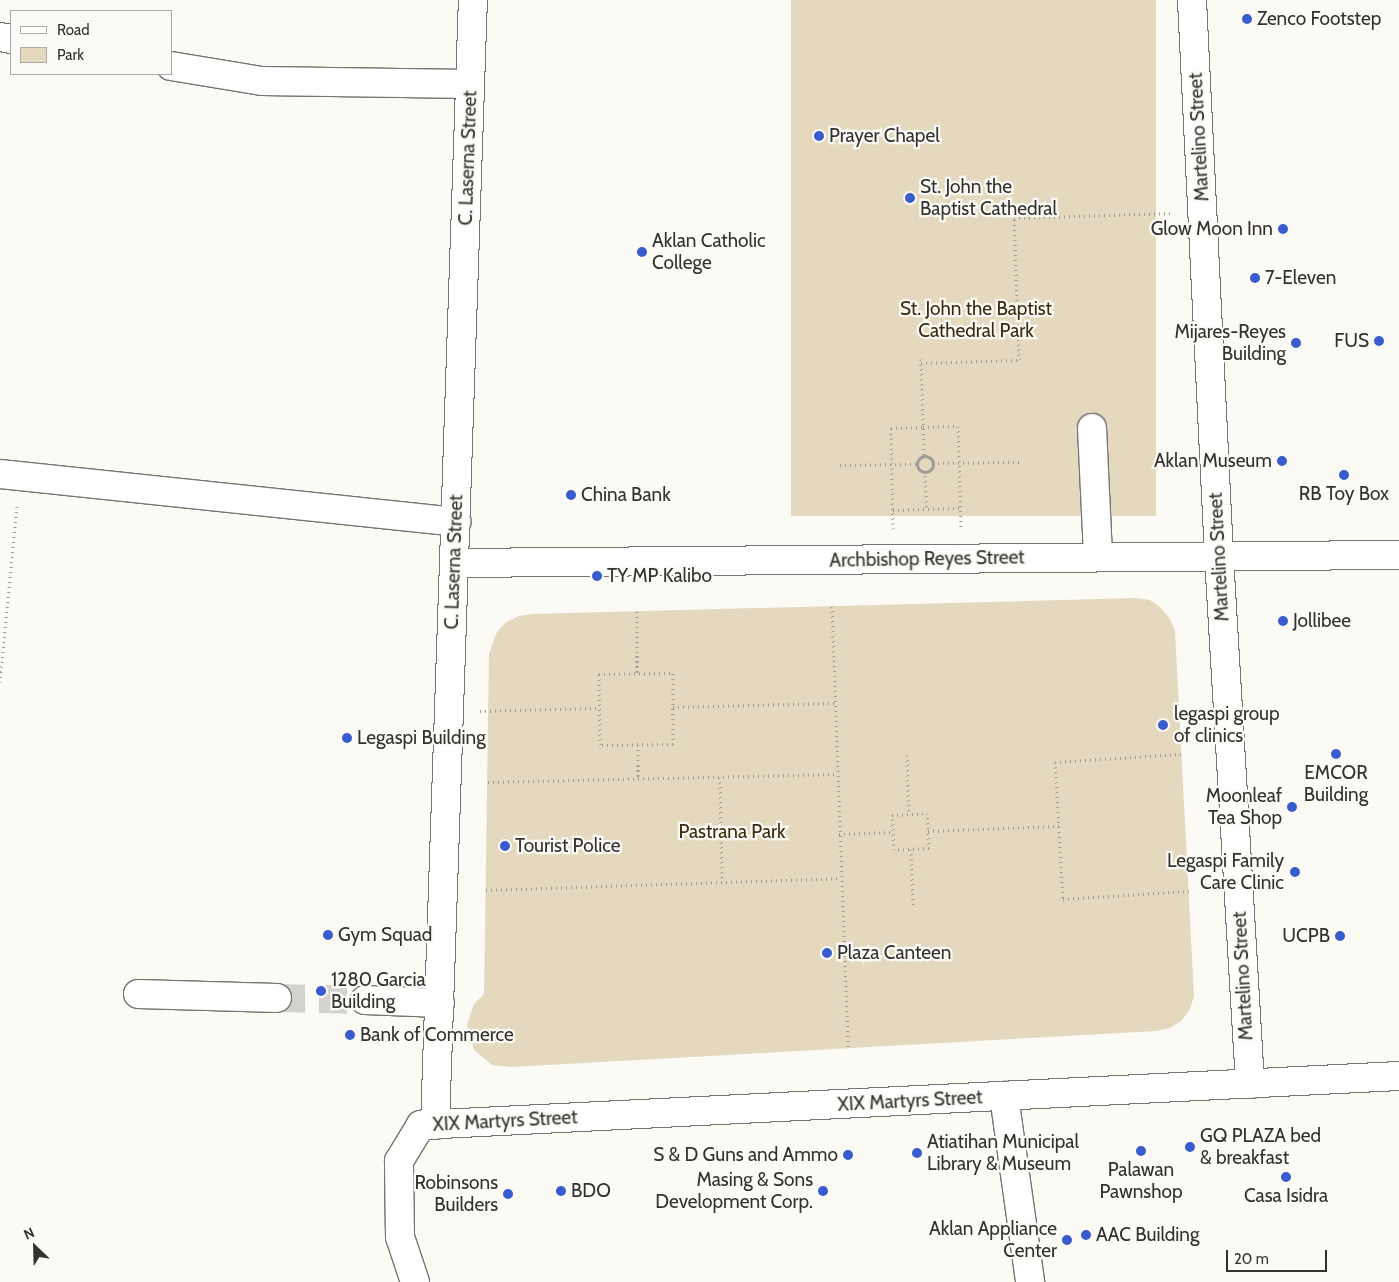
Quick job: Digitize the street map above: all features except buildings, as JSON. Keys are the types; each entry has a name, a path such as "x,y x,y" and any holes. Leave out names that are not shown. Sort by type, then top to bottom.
{"street":[{"name":"C. Laserna Street","path":"415,1282 400,1237 399,1161 428,1125 440,1002 473,0"},
{"name":"Martelino Street","path":"1192,0 1219,557 1250,1084"},
{"path":"172,66 262,81 470,84"},
{"path":"1092,428 1098,557"},
{"path":"10,475 456,522"},
{"name":"Archbishop Reyes Street","path":"454,563 1399,555"},
{"path":"138,994 277,998"},
{"path":"365,1000 440,1002"},
{"name":"XIX Martyrs Street","path":"428,1125 1399,1076"},
{"path":"1004,1096 1030,1282"}],"path":[{"path":"924,456 921,361 1019,360 1014,218 1203,212"},
{"path":"958,426 959,463 960,508 893,510 890,428 958,426"},
{"path":"924,456 931,458 933,463 932,468 925,471 919,468 917,464 918,459 924,456"},
{"path":"933,463 1019,462"},
{"path":"840,465 917,464"},
{"path":"925,471 926,509"},
{"path":"0,682 10,475"},
{"path":"832,606 848,1049"},
{"path":"637,611 637,674"},
{"path":"673,673 673,707 673,744 600,745 599,674 673,673"},
{"path":"673,707 835,703"},
{"path":"449,712 599,708"},
{"path":"638,745 638,779"},
{"path":"1181,754 1055,762 1058,826 1063,899 1189,891"},
{"path":"907,755 909,814"},
{"path":"488,782 838,774"},
{"path":"720,777 722,882"},
{"path":"927,813 928,831 928,848 894,850 892,816 927,813"},
{"path":"928,831 1058,826"},
{"path":"840,834 893,832"},
{"path":"911,849 913,905"},
{"path":"486,890 842,878"}],"green space":[{"name":"St. John the Baptist Cathedral Park","path":"791,0 1156,0 1156,516 791,516"},
{"name":"Pastrana Park","path":"1136,598 1150,600 1161,608 1170,619 1175,631 1194,996 1190,1009 1182,1020 1170,1028 1157,1031 511,1067 492,1065 474,1050 467,1025 474,1004 484,994 489,653 497,632 506,622 519,616 532,614"}],"tunnel":[{"path":"277,998 365,1000"}],"place":[{"name":"Zenco Footstep","path":"1247,19"},
{"name":"Prayer Chapel","path":"819,136"},
{"name":"St. John the Baptist Cathedral","path":"910,198"},
{"name":"Glow Moon Inn","path":"1283,229"},
{"name":"Aklan Catholic College","path":"642,252"},
{"name":"7-Eleven","path":"1255,278"},
{"name":"FUS","path":"1379,341"},
{"name":"Mijares-Reyes Building","path":"1296,343"},
{"name":"Aklan Museum","path":"1282,461"},
{"name":"RB Toy Box","path":"1344,475"},
{"name":"China Bank","path":"571,495"},
{"name":"TY MP Kalibo","path":"597,576"},
{"name":"Jollibee","path":"1283,621"},
{"name":"legaspi group of clinics","path":"1163,725"},
{"name":"Legaspi Building","path":"347,738"},
{"name":"EMCOR Building","path":"1336,754"},
{"name":"Moonleaf Tea Shop","path":"1292,807"},
{"name":"Tourist Police","path":"505,846"},
{"name":"Legaspi Family Care Clinic","path":"1295,872"},
{"name":"Gym Squad","path":"328,935"},
{"name":"UCPB","path":"1340,936"},
{"name":"Plaza Canteen","path":"827,953"},
{"name":"1280 Garcia Building","path":"321,991"},
{"name":"Bank of Commerce","path":"350,1035"},
{"name":"GQ PLAZA bed & breakfast","path":"1190,1147"},
{"name":"Palawan Pawnshop","path":"1141,1151"},
{"name":"Atiatihan Municipal Library & Museum","path":"917,1153"},
{"name":"S & D Guns and Ammo","path":"848,1155"},
{"name":"Casa Isidra","path":"1286,1177"},
{"name":"BDO","path":"561,1191"},
{"name":"Masing & Sons Development Corp.","path":"823,1191"},
{"name":"Robinsons Builders","path":"508,1194"},
{"name":"AAC Building","path":"1086,1235"},
{"name":"Aklan Appliance Center","path":"1067,1240"}]}
